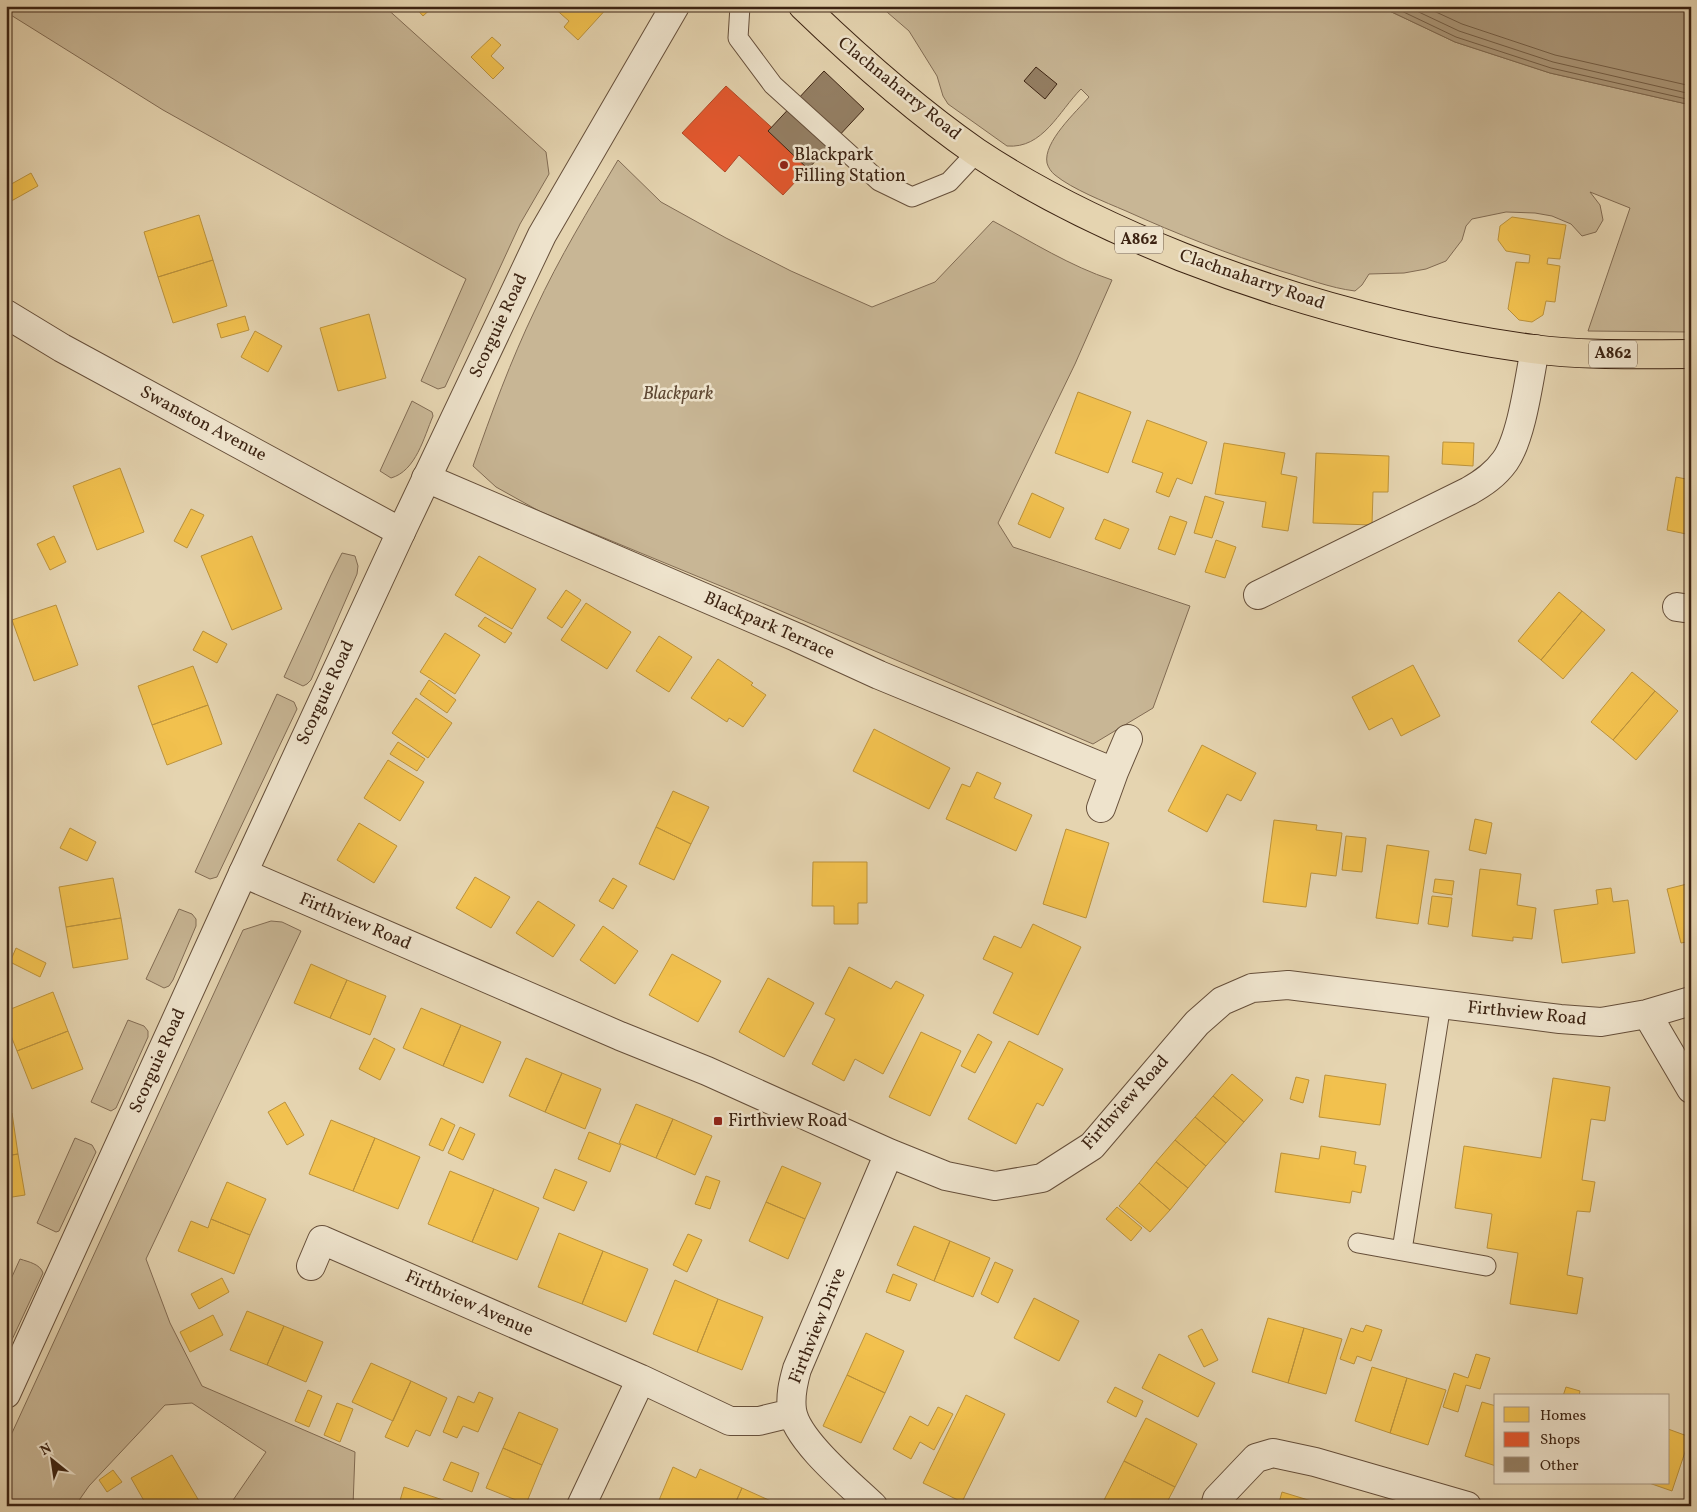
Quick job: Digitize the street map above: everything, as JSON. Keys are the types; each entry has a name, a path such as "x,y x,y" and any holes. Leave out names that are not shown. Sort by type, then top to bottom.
{"main road":[{"name":"Clachnaharry Road","path":"803,6 886,81 977,152 1044,193 1141,240 1238,278 1309,301 1381,320 1454,336 1535,349 1607,354 1691,354"}],"street":[{"name":"Scorguie Road","path":"6,1394 243,873 426,478 542,235 675,6"},
{"name":"Swanston Avenue","path":"6,314 62,348 401,532"},
{"path":"1258,595 1470,491 1489,479 1505,461 1516,438 1535,349"},
{"name":"Blackpark Terrace","path":"426,478 796,637 878,675 1114,772"},
{"path":"1101,808 1128,739"},
{"name":"Firthview Road","path":"243,873 707,1072 889,1153 946,1176 996,1186 1042,1178 1092,1146 1198,1023 1222,1001 1252,988 1288,985 1560,1019 1602,1022 1647,1014 1691,1001"},
{"path":"1647,1014 1691,1089"},
{"name":"Firthview Drive","path":"873,1506 826,1462 806,1438 792,1412 792,1390 797,1369 889,1153"},
{"name":"Firthview Avenue","path":"310,1266 322,1240 641,1379 730,1421 759,1421 792,1412"},
{"path":"582,1506 641,1379"},
{"path":"1214,1506 1217,1499 1256,1458 1273,1453 1315,1462 1467,1506"}],"lane":[{"path":"740,6 738,38 773,85 879,181 912,197 949,182 977,152"},
{"path":"1402,1250 1441,1004"},
{"path":"1358,1243 1486,1266"}],"green space":[{"path":"6,6 384,6 546,152 549,174 520,224 445,387 438,389 421,381 466,279 163,110 6,12"},
{"path":"880,6 1379,6 1455,42 1550,73 1691,105 1691,332 1588,331 1630,208 1590,192 1600,205 1603,220 1596,232 1582,236 1571,224 1552,216 1535,213 1506,212 1472,219 1466,226 1462,240 1446,261 1426,269 1404,273 1369,274 1362,285 1355,291 1327,285 1281,271 1183,236 1079,190 1062,180 1050,169 1047,163 1047,155 1050,146 1069,119 1089,97 1081,89 1040,135 1020,145 1007,146 948,104 943,96 937,76 909,31"},
{"name":"Blackpark","path":"618,160 661,202 791,271 872,307 935,282 993,221 1066,261 1112,280 1075,364 998,523 1013,547 1190,606 1153,708 1093,744 774,608 539,511 496,487 473,466 502,387 544,291 585,215"},
{"path":"412,401 432,412 433,416 413,461 400,474 391,478 380,471"},
{"path":"342,553 355,556 358,566 357,574 311,680 303,686 284,677"},
{"path":"277,694 294,702 297,709 217,877 210,879 195,872"},
{"path":"179,909 192,914 196,919 196,926 173,980 169,986 164,988 146,979"},
{"path":"271,921 282,922 301,931 146,1259 170,1323 202,1386 355,1452 353,1506 229,1506 266,1452 192,1403 165,1405 89,1486 75,1506 6,1506 6,1446 243,930"},
{"path":"128,1020 144,1026 148,1031 148,1037 116,1108 111,1111 91,1102"},
{"path":"75,1138 92,1145 96,1152 59,1231 56,1232 37,1223"},
{"path":"20,1259 37,1265 43,1273 10,1344 6,1346 6,1290"}],"water":[{"path":"1379,6 1691,6 1691,105 1550,73 1455,42"}],"building: Homes":[{"path":"414,6 434,6 423,16"},
{"path":"552,6 609,6 578,40 564,27 569,21"},
{"path":"492,37 501,45 491,56 504,68 493,79 471,57"},
{"path":"6,156 11,169 6,170"},
{"path":"31,173 38,186 6,204 6,187"},
{"path":"199,215 213,260 158,277 144,232"},
{"path":"1512,217 1566,225 1560,259 1548,258 1547,264 1560,266 1555,302 1546,301 1543,315 1532,322 1519,320 1508,309 1516,262 1529,263 1530,255 1506,251 1498,240 1500,226"},
{"path":"213,260 227,306 173,323 158,277"},
{"path":"369,314 386,378 338,391 320,328"},
{"path":"245,316 249,330 221,338 217,324"},
{"path":"255,331 282,346 268,372 241,357"},
{"path":"1078,392 1131,412 1108,473 1055,453"},
{"path":"1147,420 1207,442 1192,484 1177,478 1169,497 1156,492 1163,473 1132,462"},
{"path":"1443,442 1474,443 1473,466 1442,464"},
{"path":"1224,443 1285,453 1281,474 1297,477 1288,531 1262,527 1266,502 1215,494"},
{"path":"1316,453 1389,456 1388,492 1373,492 1372,525 1313,523"},
{"path":"120,468 144,532 97,550 73,486"},
{"path":"1676,477 1691,480 1691,535 1667,530"},
{"path":"1032,493 1064,508 1050,538 1018,524"},
{"path":"1205,496 1224,502 1212,538 1194,533"},
{"path":"191,509 204,515 187,548 174,541"},
{"path":"1170,516 1187,522 1175,555 1158,549"},
{"path":"1104,519 1129,529 1120,549 1095,539"},
{"path":"54,536 66,562 50,570 37,544"},
{"path":"252,536 282,609 232,630 201,556"},
{"path":"1216,540 1236,547 1225,578 1205,572"},
{"path":"479,556 536,589 512,629 455,595"},
{"path":"566,590 581,600 562,628 547,618"},
{"path":"1559,592 1582,611 1541,660 1518,641"},
{"path":"586,603 631,632 607,669 561,640"},
{"path":"56,605 78,665 34,681 12,620"},
{"path":"1582,611 1605,630 1563,679 1541,660"},
{"path":"485,617 512,633 505,643 478,626"},
{"path":"203,631 227,644 217,663 193,650"},
{"path":"445,633 480,655 455,694 420,672"},
{"path":"659,636 692,657 669,692 636,671"},
{"path":"718,659 753,683 751,685 766,695 743,727 729,718 727,722 691,698"},
{"path":"1413,665 1440,716 1401,736 1392,718 1369,730 1352,697"},
{"path":"193,666 208,705 152,725 138,686"},
{"path":"1632,672 1655,691 1613,740 1591,722"},
{"path":"429,680 456,700 447,713 420,694"},
{"path":"1655,691 1678,711 1636,760 1613,740"},
{"path":"416,698 452,723 428,758 392,733"},
{"path":"208,705 222,744 167,765 152,725"},
{"path":"874,729 950,768 929,809 853,771"},
{"path":"398,742 425,759 417,771 390,754"},
{"path":"1202,745 1256,773 1241,801 1227,794 1207,832 1168,811"},
{"path":"388,760 424,782 400,821 364,798"},
{"path":"977,772 1001,783 994,798 1032,815 1016,851 946,819 962,784 970,787"},
{"path":"673,791 709,807 691,844 656,827"},
{"path":"1475,819 1492,823 1486,854 1469,850"},
{"path":"1274,820 1317,825 1316,830 1342,833 1336,876 1311,873 1306,907 1263,902"},
{"path":"359,823 397,846 374,883 337,860"},
{"path":"656,827 691,844 674,880 639,864"},
{"path":"70,828 96,842 87,861 60,848"},
{"path":"1066,829 1109,843 1086,918 1043,904"},
{"path":"1346,836 1366,838 1362,872 1342,870"},
{"path":"1387,845 1429,851 1418,924 1376,918"},
{"path":"813,862 867,862 867,903 858,903 858,924 834,924 834,906 812,906"},
{"path":"1480,869 1521,874 1517,905 1536,908 1532,939 1513,937 1513,941 1472,936"},
{"path":"475,877 510,897 491,928 456,908"},
{"path":"113,878 121,918 66,927 59,887"},
{"path":"613,878 627,886 613,909 599,901"},
{"path":"1435,879 1454,881 1452,895 1433,892"},
{"path":"1691,883 1691,941 1681,943 1667,889"},
{"path":"1611,888 1613,902 1628,900 1635,953 1562,963 1554,910 1598,904 1596,890"},
{"path":"1432,896 1452,898 1448,927 1428,924"},
{"path":"538,901 575,925 553,957 516,933"},
{"path":"121,918 128,959 73,968 66,927"},
{"path":"1033,924 1081,947 1038,1035 993,1013 1013,973 983,959 994,936 1021,948"},
{"path":"603,926 638,951 615,984 580,960"},
{"path":"16,948 46,963 40,977 10,962"},
{"path":"672,954 721,981 698,1022 649,995"},
{"path":"311,964 347,980 330,1018 294,1003"},
{"path":"849,967 891,989 896,981 924,995 883,1074 855,1059 844,1081 812,1064 835,1019 825,1014"},
{"path":"768,978 814,1003 784,1057 739,1032"},
{"path":"347,980 386,996 370,1035 330,1018"},
{"path":"53,992 68,1031 17,1051 6,1023 6,1011"},
{"path":"421,1008 461,1025 443,1066 403,1048"},
{"path":"461,1025 501,1042 483,1083 443,1066"},
{"path":"68,1031 83,1069 32,1089 17,1051"},
{"path":"921,1032 961,1051 930,1116 889,1097"},
{"path":"978,1034 992,1042 975,1073 961,1066"},
{"path":"374,1038 395,1049 380,1080 359,1069"},
{"path":"1009,1041 1063,1069 1043,1106 1037,1103 1016,1144 968,1119"},
{"path":"526,1058 562,1073 545,1112 509,1096"},
{"path":"562,1073 601,1089 585,1129 545,1112"},
{"path":"1232,1074 1263,1100 1244,1122 1213,1096"},
{"path":"1325,1075 1386,1084 1380,1125 1319,1117"},
{"path":"1296,1077 1309,1080 1303,1103 1290,1099"},
{"path":"1553,1078 1610,1087 1605,1121 1591,1119 1582,1180 1595,1182 1590,1212 1577,1211 1567,1275 1583,1278 1577,1314 1510,1304 1518,1253 1487,1248 1492,1214 1455,1208 1464,1146 1541,1158"},
{"path":"1213,1096 1244,1122 1226,1143 1195,1117"},
{"path":"285,1102 304,1135 287,1145 268,1112"},
{"path":"636,1104 673,1119 656,1158 619,1143"},
{"path":"12,1113 18,1154 6,1156 6,1114"},
{"path":"1195,1117 1226,1143 1206,1166 1175,1140"},
{"path":"441,1118 455,1125 443,1151 429,1145"},
{"path":"673,1119 712,1136 695,1175 656,1158"},
{"path":"331,1120 375,1138 353,1191 309,1174"},
{"path":"460,1127 475,1134 463,1160 448,1153"},
{"path":"589,1132 621,1145 610,1172 578,1159"},
{"path":"375,1138 420,1157 398,1209 353,1191"},
{"path":"1175,1140 1206,1166 1188,1188 1156,1162"},
{"path":"1321,1146 1356,1152 1354,1164 1366,1166 1361,1193 1352,1191 1350,1203 1275,1192 1281,1153 1319,1159"},
{"path":"18,1154 25,1195 6,1198 6,1156"},
{"path":"1156,1162 1188,1188 1170,1210 1139,1183"},
{"path":"782,1166 821,1183 805,1219 766,1202"},
{"path":"555,1169 587,1182 574,1211 543,1198"},
{"path":"450,1171 494,1189 472,1242 428,1224"},
{"path":"706,1176 720,1181 710,1209 695,1204"},
{"path":"227,1182 266,1199 250,1235 211,1219"},
{"path":"1139,1183 1170,1210 1150,1232 1119,1206"},
{"path":"494,1189 539,1208 517,1260 472,1242"},
{"path":"766,1202 805,1219 788,1259 749,1241"},
{"path":"1117,1207 1142,1228 1131,1241 1106,1219"},
{"path":"211,1219 250,1235 234,1274 178,1251 191,1221 208,1228"},
{"path":"914,1226 950,1241 934,1281 897,1265"},
{"path":"559,1233 603,1251 582,1304 538,1287"},
{"path":"688,1234 702,1240 687,1272 673,1265"},
{"path":"950,1241 990,1258 973,1297 934,1281"},
{"path":"603,1251 648,1269 626,1322 582,1304"},
{"path":"995,1262 1013,1270 998,1303 981,1294"},
{"path":"893,1274 917,1284 910,1301 886,1292"},
{"path":"222,1278 229,1292 199,1309 191,1294"},
{"path":"675,1280 718,1299 697,1352 653,1334"},
{"path":"1034,1298 1079,1321 1059,1361 1014,1338"},
{"path":"718,1299 763,1317 742,1370 697,1352"},
{"path":"247,1311 284,1326 267,1365 230,1350"},
{"path":"213,1315 223,1335 190,1352 180,1332"},
{"path":"1268,1318 1304,1328 1288,1383 1252,1372"},
{"path":"1366,1325 1382,1330 1371,1361 1357,1356 1354,1364 1340,1359 1351,1328 1363,1332"},
{"path":"284,1326 323,1342 306,1382 267,1365"},
{"path":"1304,1328 1342,1339 1326,1394 1288,1383"},
{"path":"1202,1329 1218,1360 1204,1367 1188,1336"},
{"path":"866,1333 904,1351 885,1393 847,1375"},
{"path":"1159,1354 1215,1383 1198,1417 1142,1388"},
{"path":"1476,1354 1490,1358 1480,1389 1466,1385 1458,1412 1443,1407 1454,1373 1468,1378"},
{"path":"371,1363 411,1381 393,1421 352,1402"},
{"path":"1372,1367 1407,1378 1390,1433 1355,1421"},
{"path":"847,1375 885,1393 861,1443 823,1426"},
{"path":"1407,1378 1446,1390 1428,1445 1390,1433"},
{"path":"411,1381 447,1398 430,1436 416,1430 408,1447 385,1437"},
{"path":"1115,1387 1143,1401 1136,1417 1107,1402"},
{"path":"1566,1387 1580,1391 1579,1394 1564,1394"},
{"path":"308,1390 322,1396 309,1427 295,1421"},
{"path":"479,1392 493,1398 478,1432 463,1426 457,1438 443,1432 458,1396 474,1403"},
{"path":"966,1395 1005,1414 962,1502 923,1483"},
{"path":"1482,1402 1494,1405 1494,1465 1465,1456"},
{"path":"337,1403 353,1409 340,1442 324,1435"},
{"path":"938,1407 953,1414 934,1450 920,1442 911,1459 893,1449 910,1416 928,1426"},
{"path":"519,1412 558,1429 542,1465 503,1448"},
{"path":"1146,1418 1197,1444 1175,1487 1124,1461"},
{"path":"1670,1430 1690,1437 1672,1491 1652,1484 1670,1484"},
{"path":"503,1448 542,1465 526,1504 486,1488"},
{"path":"172,1455 202,1506 147,1506 131,1478"},
{"path":"1124,1461 1175,1487 1165,1506 1107,1506 1102,1504"},
{"path":"451,1462 479,1473 472,1492 443,1480"},
{"path":"673,1467 696,1478 700,1469 742,1488 734,1506 657,1505"},
{"path":"113,1470 122,1482 107,1492 99,1480"},
{"path":"404,1487 446,1501 444,1506 404,1506 399,1504"},
{"path":"742,1488 782,1506 734,1506"},
{"path":"1282,1492 1318,1503 1317,1506 1278,1506"}],"building: Shops":[{"path":"726,86 812,164 783,195 739,155 725,172 682,133"}],"building: Other":[{"path":"1036,67 1057,84 1045,99 1024,81"},
{"path":"824,71 864,109 808,169 768,131"}],"place":[{"name":"Blackpark Filling Station","path":"784,165"},
{"name":"Firthview Road","path":"718,1121"}]}
